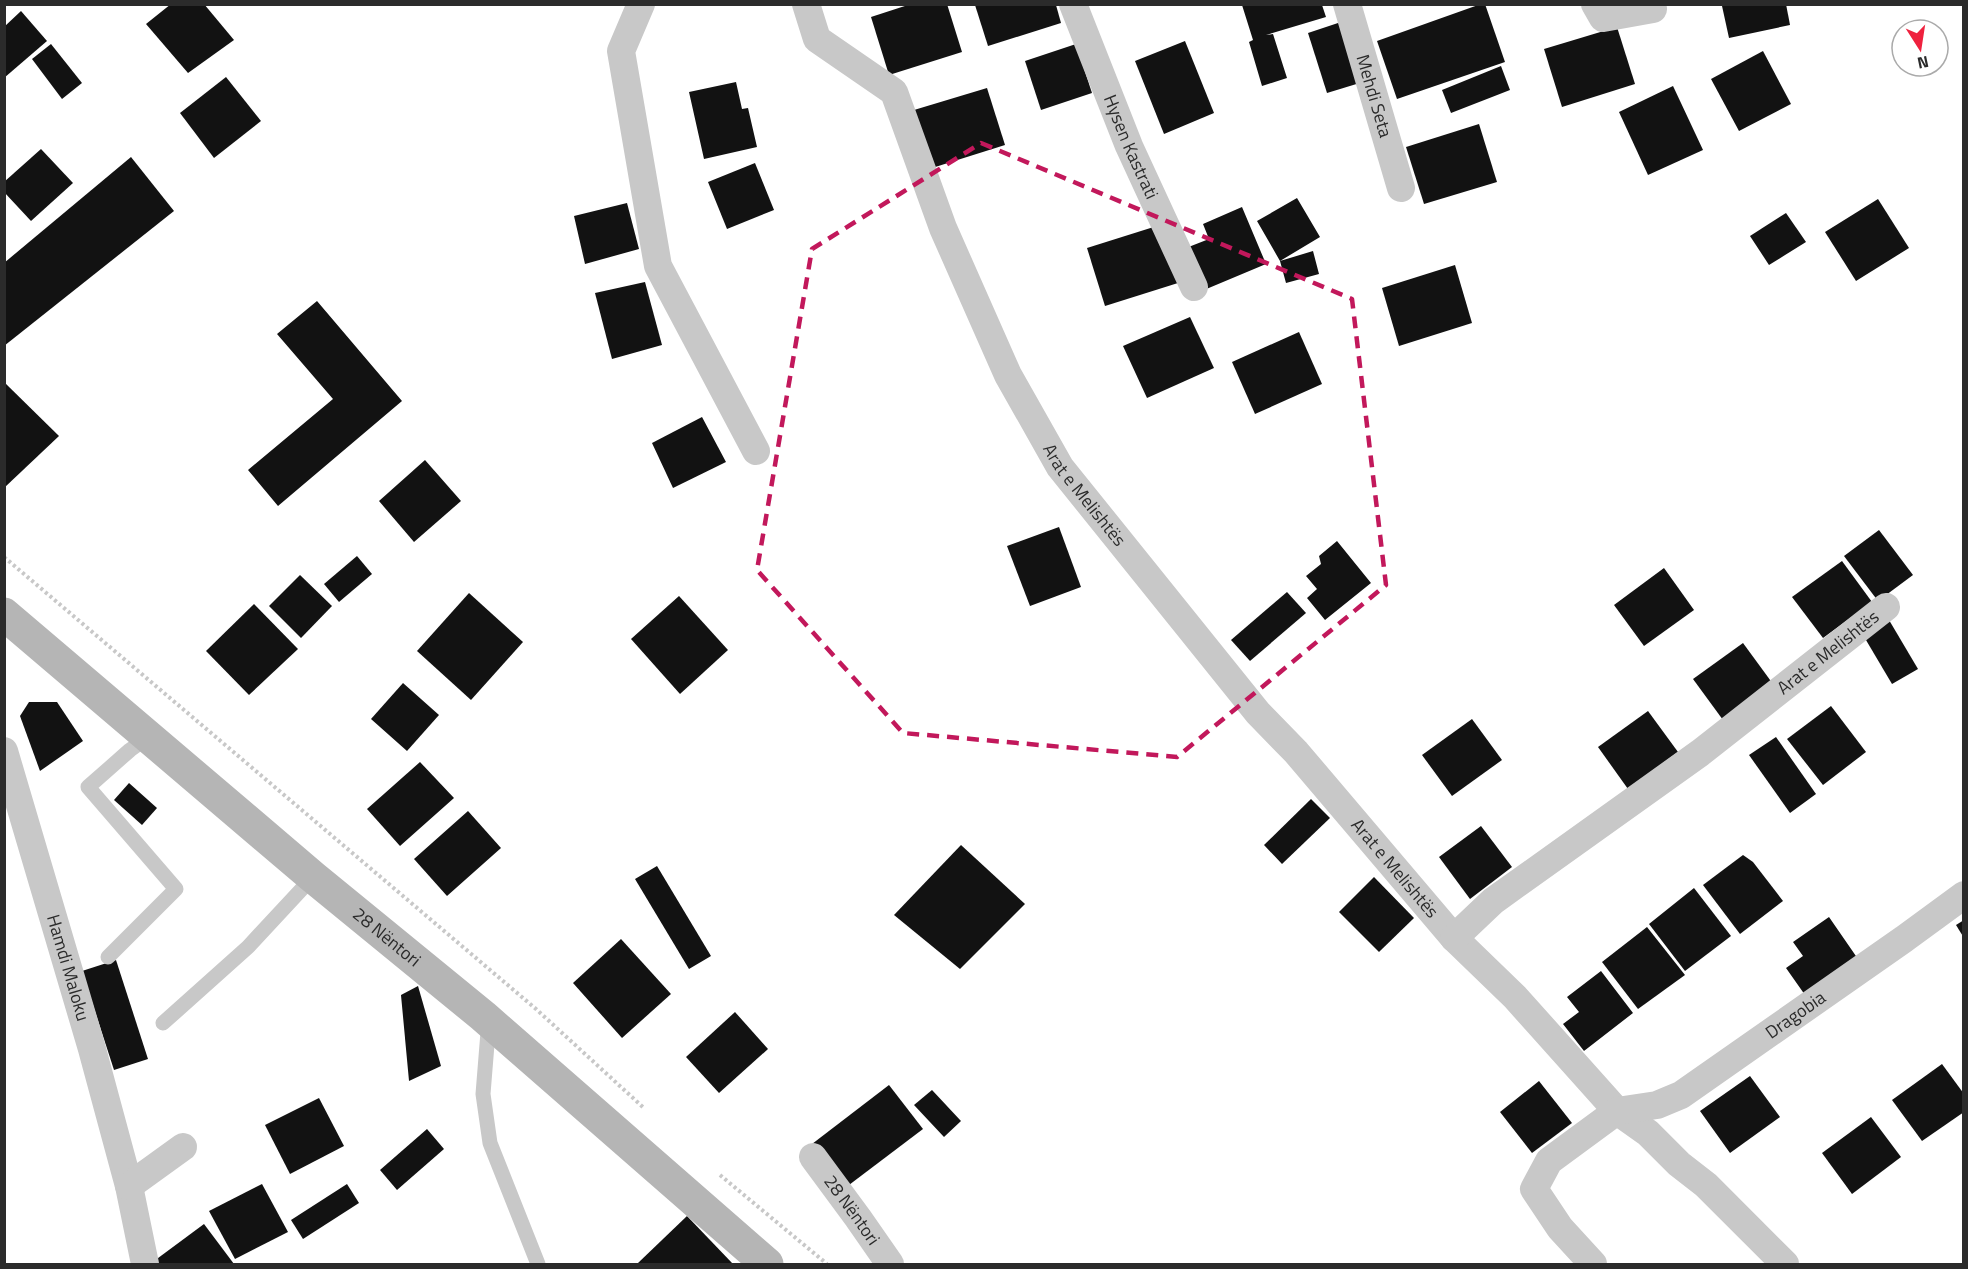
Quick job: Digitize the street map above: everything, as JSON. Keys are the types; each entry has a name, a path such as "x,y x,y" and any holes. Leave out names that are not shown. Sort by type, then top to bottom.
{"main road":[{"name":"28 Nëntori","path":"4,614 313,877 483,1016 767,1264"}],"street":[{"path":"641,4 621,51 658,266 756,452"},
{"name":"Arat e Melishtës","path":"806,4 817,39 894,92 943,228 1008,375 1060,467 1258,713 1296,752 1454,938 1515,997 1617,1111 1648,1133 1679,1164 1707,1185 1785,1264"},
{"name":"Hysen Kastrati","path":"1073,4 1129,146 1194,287"},
{"name":"Mehdi Seta","path":"1347,4 1401,188"},
{"path":"1595,4 1603,18 1653,9"},
{"name":"Arat e Melishtës","path":"1454,938 1493,902 1700,753 1886,607"},
{"name":"Hamdi Maloku","path":"4,751 92,1049 129,1186 145,1264"},
{"name":"Dragobia","path":"1617,1111 1657,1105 1681,1095 1964,895"},
{"path":"1593,1264 1560,1228 1534,1189 1549,1161 1617,1111"},
{"path":"129,1186 183,1147"},
{"name":"28 Nëntori","path":"813,1157 890,1264"}],"lane":[{"path":"108,957 176,889 88,787 148,737"},
{"path":"163,1023 248,947 313,877"},
{"path":"483,1016 488,1032 483,1094 490,1143 538,1264"}],"path":[{"path":"4,557 527,1001 649,1113"},
{"path":"719,1174 827,1264"}],"highlighted area":[{"path":"981,143 1352,299 1386,585 1177,757 903,733 757,570 812,249"}],"building":[{"path":"171,4 204,4 234,40 188,73 146,24"},
{"path":"911,4 947,4 962,52 889,75 871,17"},
{"path":"1485,4 1505,62 1397,99 1377,41"},
{"path":"1786,4 1790,25 1729,38 1722,6"},
{"path":"975,5 1056,5 1061,23 988,46"},
{"path":"1242,5 1322,5 1326,17 1266,35 1273,34 1287,78 1262,86 1249,42 1253,40"},
{"path":"21,11 47,41 4,78 4,27"},
{"path":"1344,21 1363,82 1327,93 1308,33"},
{"path":"1617,27 1635,84 1562,107 1544,49"},
{"path":"1185,41 1214,113 1164,134 1135,61"},
{"path":"51,44 82,83 62,99 32,59"},
{"path":"1076,44 1092,93 1041,110 1025,61"},
{"path":"1763,51 1791,104 1739,131 1711,79"},
{"path":"1501,66 1510,90 1451,113 1442,90"},
{"path":"226,77 261,121 214,158 180,113"},
{"path":"736,82 742,109 748,108 757,147 704,159 689,92"},
{"path":"1673,86 1703,150 1648,175 1619,112"},
{"path":"987,88 1005,145 932,168 914,110"},
{"path":"1479,124 1497,182 1424,204 1406,147"},
{"path":"41,149 73,183 31,221 4,192 4,182"},
{"path":"131,157 174,211 4,346 4,263"},
{"path":"755,163 774,210 727,229 708,182"},
{"path":"1297,198 1320,237 1280,261 1257,221"},
{"path":"1878,199 1909,248 1856,281 1825,232"},
{"path":"627,203 639,249 585,264 574,216"},
{"path":"1242,207 1266,264 1204,290 1186,248 1209,239 1203,224"},
{"path":"1786,213 1806,242 1769,265 1750,236"},
{"path":"1160,225 1178,283 1105,306 1087,248"},
{"path":"1313,251 1319,274 1286,283 1280,261"},
{"path":"1455,265 1472,323 1399,346 1382,288"},
{"path":"645,282 662,345 612,359 595,293"},
{"path":"317,301 402,401 278,506 248,470 333,399 277,334"},
{"path":"1190,317 1214,368 1147,398 1123,346"},
{"path":"1299,332 1322,384 1255,414 1232,362"},
{"path":"4,382 59,436 4,488"},
{"path":"702,417 726,462 673,488 652,443"},
{"path":"425,460 461,501 414,542 379,501"},
{"path":"1059,527 1081,587 1030,606 1007,546"},
{"path":"1879,530 1913,575 1878,601 1844,556"},
{"path":"1337,541 1371,583 1325,620 1307,598 1317,589 1306,576 1321,564 1319,556"},
{"path":"357,556 372,574 339,602 324,584"},
{"path":"1842,561 1872,602 1823,638 1792,597"},
{"path":"1664,568 1694,610 1644,646 1614,605"},
{"path":"300,575 332,606 301,638 269,606"},
{"path":"1287,592 1306,613 1250,661 1231,640"},
{"path":"469,593 523,642 471,700 417,651"},
{"path":"679,596 728,650 680,694 631,639"},
{"path":"254,604 298,649 249,695 206,651"},
{"path":"1889,620 1918,669 1892,684 1863,635"},
{"path":"1743,643 1773,684 1723,720 1693,679"},
{"path":"403,683 439,715 407,751 371,719"},
{"path":"29,702 57,702 83,741 40,771 20,716"},
{"path":"1831,706 1866,752 1823,785 1787,739"},
{"path":"1648,711 1678,752 1628,789 1598,747"},
{"path":"1472,719 1502,760 1452,796 1422,755"},
{"path":"1776,737 1816,794 1790,813 1749,755"},
{"path":"420,762 454,798 400,846 367,809"},
{"path":"129,783 157,808 142,825 114,800"},
{"path":"1311,799 1330,818 1282,864 1264,845"},
{"path":"468,811 501,848 447,896 414,859"},
{"path":"1481,826 1512,867 1470,899 1439,857"},
{"path":"961,845 1025,904 960,969 894,915"},
{"path":"1743,855 1753,862 1783,901 1740,934 1703,885"},
{"path":"657,866 711,956 689,969 635,879"},
{"path":"1374,877 1414,918 1379,952 1339,912"},
{"path":"1694,888 1731,936 1685,971 1649,924"},
{"path":"1829,917 1858,959 1805,995 1786,968 1803,956 1793,942"},
{"path":"1964,920 1964,938 1956,925"},
{"path":"1647,927 1685,975 1638,1009 1602,962"},
{"path":"621,939 671,994 622,1038 573,983"},
{"path":"116,960 148,1059 114,1070 82,971"},
{"path":"1601,971 1633,1013 1584,1051 1563,1024 1579,1012 1567,997"},
{"path":"418,986 441,1066 409,1081 401,995"},
{"path":"735,1012 768,1049 719,1093 686,1057"},
{"path":"1942,1064 1964,1094 1964,1112 1922,1141 1892,1100"},
{"path":"1750,1076 1780,1117 1730,1153 1700,1111"},
{"path":"1539,1081 1572,1123 1532,1153 1500,1112"},
{"path":"889,1085 923,1129 845,1188 812,1144"},
{"path":"932,1090 961,1121 944,1137 914,1105"},
{"path":"319,1098 344,1146 290,1174 265,1125"},
{"path":"1871,1117 1901,1157 1852,1194 1822,1153"},
{"path":"427,1129 444,1149 397,1190 380,1170"},
{"path":"262,1184 288,1232 235,1259 209,1211"},
{"path":"347,1184 359,1203 303,1239 291,1220"},
{"path":"687,1216 733,1264 638,1263"},
{"path":"204,1224 234,1264 150,1264"}]}
